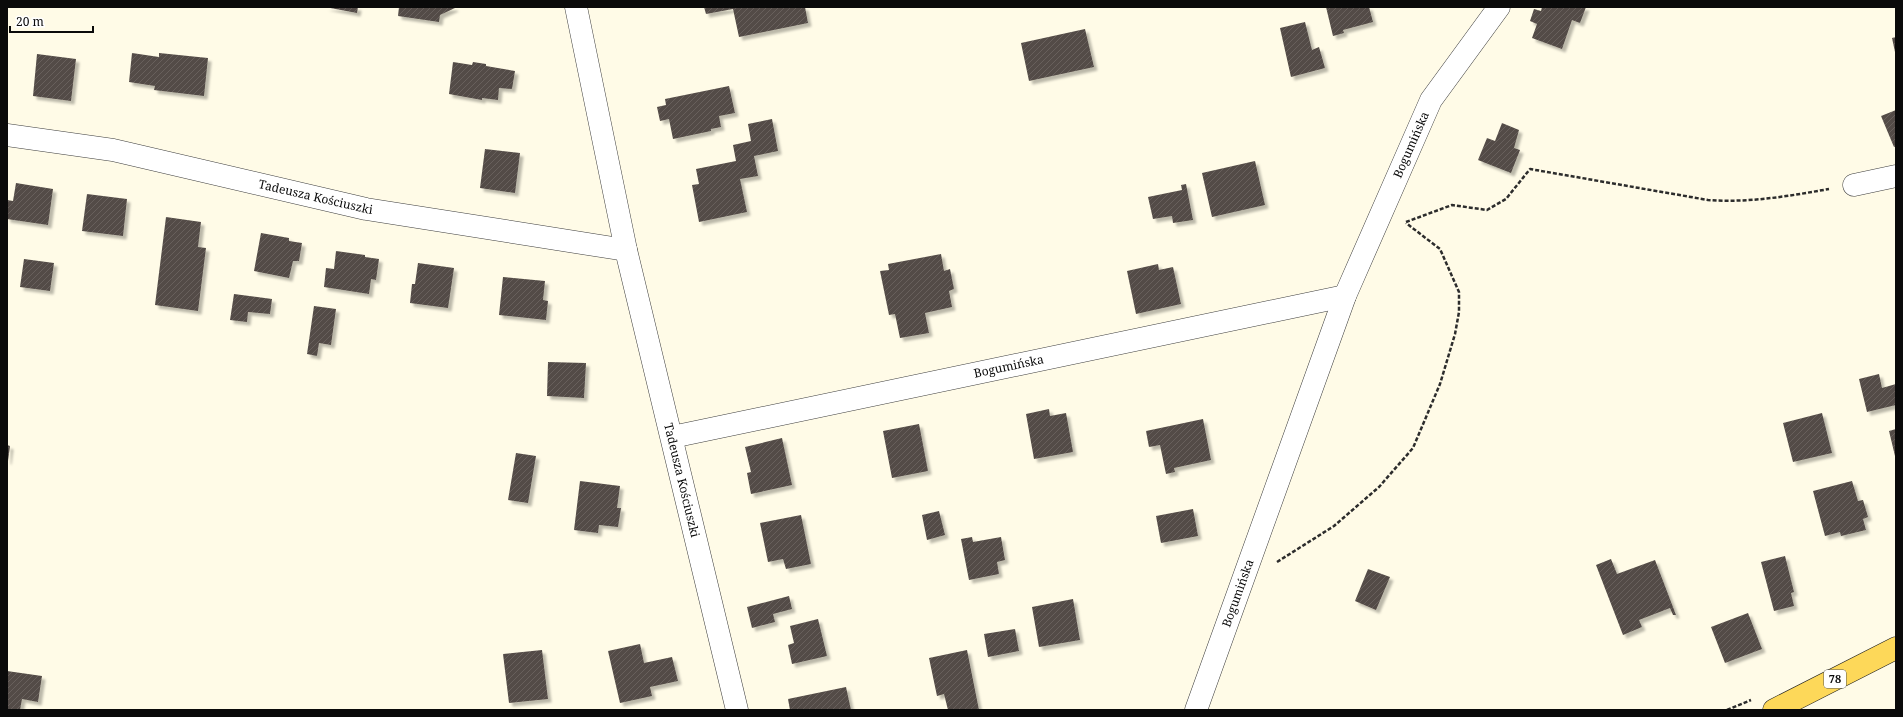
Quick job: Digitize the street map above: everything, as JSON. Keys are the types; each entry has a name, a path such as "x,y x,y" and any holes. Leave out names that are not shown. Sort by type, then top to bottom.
{"main road":[{"name":"78","path":"1774,710 1896,648"}],"street":[{"name":"Tadeusza Kościuszki","path":"576,7 626,250 737,710"},
{"name":"Bogumińska","path":"1196,710 1345,296 1431,100 1499,7"},
{"name":"Tadeusza Kościuszki","path":"7,135 113,150 366,209 626,250"},
{"path":"1854,185 1896,176"},
{"name":"Bogumińska","path":"672,437 1345,296"}],"path":[{"path":"1431,212 1452,205 1487,210 1506,199 1530,169 1708,200 1735,202 1766,199 1854,185"},
{"path":"1244,576 1254,575 1292,554 1334,526 1379,487 1413,448 1440,384 1455,334 1459,312 1459,292 1440,249 1405,222"}],"building":[{"path":"325,7 358,7 357,13"},
{"path":"399,7 455,8 440,15 439,22 398,16"},
{"path":"704,7 805,7 808,23 739,37 733,9 706,14"},
{"path":"1326,7 1369,7 1373,22 1343,30 1344,33 1333,36"},
{"path":"1542,7 1586,7 1580,23 1572,20 1562,49 1532,38 1537,24 1530,21 1534,9 1541,11"},
{"path":"1305,22 1312,50 1319,47 1325,68 1291,77 1280,28"},
{"path":"1085,29 1094,67 1029,81 1021,43"},
{"path":"1896,37 1896,52 1895,52 1892,38"},
{"path":"132,53 159,57 159,53 208,58 204,96 154,90 155,86 129,82"},
{"path":"37,54 76,59 71,101 33,96"},
{"path":"453,62 472,65 473,62 515,71 512,89 499,88 498,100 482,98 482,100 449,94"},
{"path":"729,86 735,113 719,116 721,127 711,129 711,131 673,139 669,119 660,121 657,107 666,105 665,99"},
{"path":"1896,110 1896,146 1894,147 1881,116"},
{"path":"772,119 778,151 754,156 758,176 740,179 747,212 699,222 692,185 699,184 696,169 736,161 733,145 751,141 748,124"},
{"path":"1502,123 1519,130 1514,148 1520,150 1511,173 1478,160 1487,138 1495,141"},
{"path":"485,149 520,153 515,193 480,188"},
{"path":"1255,161 1265,205 1212,217 1202,173"},
{"path":"16,183 53,189 48,225 7,219 7,200 13,201"},
{"path":"1186,184 1193,220 1173,223 1172,216 1153,219 1148,197 1182,190 1181,185"},
{"path":"87,194 127,199 123,236 82,231"},
{"path":"166,217 201,222 198,247 206,248 198,311 155,305"},
{"path":"261,233 289,238 289,241 302,243 299,261 293,261 289,278 254,271"},
{"path":"336,251 365,255 365,257 379,259 376,280 371,279 369,294 324,287 326,268 334,269"},
{"path":"941,254 944,271 950,269 954,289 949,291 952,307 925,313 929,333 900,338 895,314 889,315 880,271 889,270 888,264"},
{"path":"24,259 54,263 50,291 20,287"},
{"path":"418,263 454,268 448,308 410,303 412,284 415,284"},
{"path":"1158,264 1159,270 1173,267 1181,304 1136,314 1127,271"},
{"path":"503,277 545,281 543,300 548,301 546,320 499,315"},
{"path":"234,294 272,299 270,314 248,312 247,322 230,320"},
{"path":"314,306 336,309 331,345 319,343 317,356 307,354"},
{"path":"548,362 586,363 584,398 547,396"},
{"path":"1879,374 1882,388 1896,384 1896,405 1867,412 1859,379"},
{"path":"1049,409 1050,416 1066,413 1073,452 1034,459 1026,414"},
{"path":"1822,413 1832,453 1793,462 1783,423"},
{"path":"1203,419 1211,460 1174,468 1175,472 1166,474 1160,445 1149,447 1146,431"},
{"path":"919,424 928,471 892,478 883,431"},
{"path":"1896,429 1896,456 1895,456 1889,431"},
{"path":"782,438 792,485 751,494 747,473 751,472 745,447"},
{"path":"7,445 10,446 8,461 7,461"},
{"path":"516,453 536,456 528,503 508,500"},
{"path":"580,481 620,486 617,508 621,508 618,527 599,525 598,533 574,530"},
{"path":"1852,481 1858,501 1863,500 1868,517 1863,519 1866,530 1841,536 1840,532 1825,536 1813,491"},
{"path":"1193,509 1198,536 1161,543 1156,516"},
{"path":"939,511 945,535 927,540 922,515"},
{"path":"801,515 811,564 786,569 783,559 768,562 760,523"},
{"path":"972,537 973,542 1001,537 1005,560 997,562 999,574 969,580 961,539"},
{"path":"1785,556 1794,592 1791,593 1794,606 1774,611 1761,562"},
{"path":"1611,559 1617,574 1655,560 1676,615 1673,615 1670,608 1639,620 1642,627 1623,635 1596,565"},
{"path":"1368,569 1390,577 1376,610 1355,601"},
{"path":"789,596 792,609 773,614 775,622 752,628 747,607"},
{"path":"1073,599 1080,640 1039,647 1032,607"},
{"path":"1748,613 1762,649 1725,663 1711,627"},
{"path":"818,619 827,656 792,664 788,645 794,643 790,626"},
{"path":"1015,629 1019,651 988,657 984,634"},
{"path":"640,644 644,663 672,657 678,681 650,687 652,696 620,703 608,651"},
{"path":"542,650 548,699 509,703 503,654"},
{"path":"967,650 979,710 948,710 944,694 937,696 929,658"},
{"path":"7,671 42,676 38,702 22,699 20,710 7,710"},
{"path":"846,687 851,710 790,710 788,699"}]}
